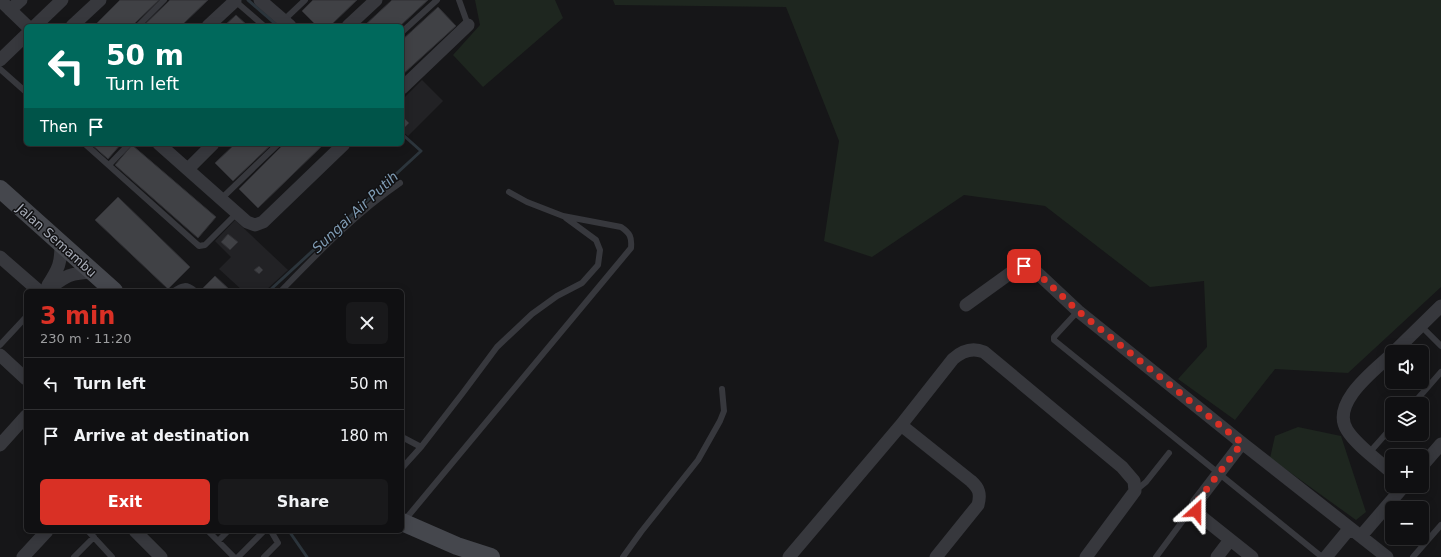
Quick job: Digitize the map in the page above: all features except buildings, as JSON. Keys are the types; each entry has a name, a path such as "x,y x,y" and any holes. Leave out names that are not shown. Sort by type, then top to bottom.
{"main road":[{"name":"Jalan Semambu","path":"0,189 112,289"},
{"path":"404,523 457,546 491,557"}],"street":[{"path":"0,0 25,24"},
{"path":"10,10 21,0"},
{"path":"38,24 62,0"},
{"path":"74,24 100,0"},
{"path":"210,24 235,0"},
{"path":"260,0 287,23"},
{"path":"350,24 376,0"},
{"path":"404,86 468,25"},
{"path":"0,60 24,37"},
{"path":"161,146 221,200 247,222 254,225 263,222 342,146"},
{"path":"188,169 212,146"},
{"path":"46,289 58,271 61,260 61,244"},
{"path":"0,257 37,289"},
{"path":"966,304 1016,270 1024,266 1031,267 1078,311 1385,556"},
{"path":"48,289 66,276 77,273 92,272"},
{"path":"1401,345 1441,306"},
{"path":"789,557 901,425 953,359 965,351 978,350 984,352 1122,467 1134,481 1135,491 1086,557"},
{"path":"0,355 24,377"},
{"path":"1385,361 1352,393 1346,404 1344,413 1346,429 1385,467"},
{"path":"0,445 24,418"},
{"path":"901,425 971,481 979,492 980,498 978,505 936,557"},
{"path":"1242,443 1196,503 1195,507 1198,514 1252,557"},
{"path":"1429,458 1441,444"},
{"path":"1361,536 1398,493"},
{"path":"1326,557 1350,528"},
{"path":"23,557 45,533"},
{"path":"137,533 158,556"},
{"path":"1217,557 1230,540"}],"lane":[{"path":"140,24 164,0"},
{"path":"235,0 262,24"},
{"path":"287,23 305,0"},
{"path":"404,30 437,0"},
{"path":"459,0 468,25"},
{"path":"0,69 24,90"},
{"path":"87,146 199,246 205,245 237,213"},
{"path":"109,165 127,146"},
{"path":"221,200 276,146"},
{"path":"283,289 364,211 380,197 400,183"},
{"path":"404,466 462,394 497,347 532,314 557,296 582,283 598,265 600,250 596,240 578,225 563,216 527,202 509,192"},
{"path":"404,520 631,248 632,238 628,232 621,227 563,216"},
{"path":"178,289 184,286 190,286 193,289"},
{"path":"1078,311 1054,337 1054,340 1322,557"},
{"path":"0,345 24,319"},
{"path":"1421,326 1441,346"},
{"path":"1419,397 1441,372"},
{"path":"623,557 698,460 724,411 722,389"},
{"path":"1369,453 1385,435"},
{"path":"404,438 420,447"},
{"path":"1135,491 1146,482 1169,453"},
{"path":"1156,557 1188,514 1195,507"},
{"path":"1413,557 1441,525"},
{"path":"90,533 112,557"},
{"path":"210,533 234,557"},
{"path":"218,541 226,533"},
{"path":"238,557 262,533"},
{"path":"264,557 278,542 272,533"},
{"path":"74,557 94,537"}],"shaded area":[{"path":"475,0 555,0 563,18 483,87 453,55 480,25"},
{"path":"613,0 1441,0 1441,287 1348,373 1275,369 1235,420 1178,379 1207,347 1204,281 1150,287 1045,206 964,195 872,257 824,241 839,141 786,7 615,5"},
{"path":"422,80 443,101 408,136 404,133 404,98"},
{"path":"235,220 288,270 267,289 241,289 219,269 231,257 215,241"},
{"path":"1298,427 1341,436 1366,512 1356,520 1270,458 1275,436"}],"waterway":[{"name":"Sungai Air Putih","path":"248,0 276,24"},
{"name":"Sungai Air Putih","path":"271,289 421,151 404,136"},
{"name":"Sungai Air Putih","path":"290,533 307,557"}],"route":[{"path":"1024,266 1031,267 1078,311 1242,443 1196,503 1196,511"}]}
